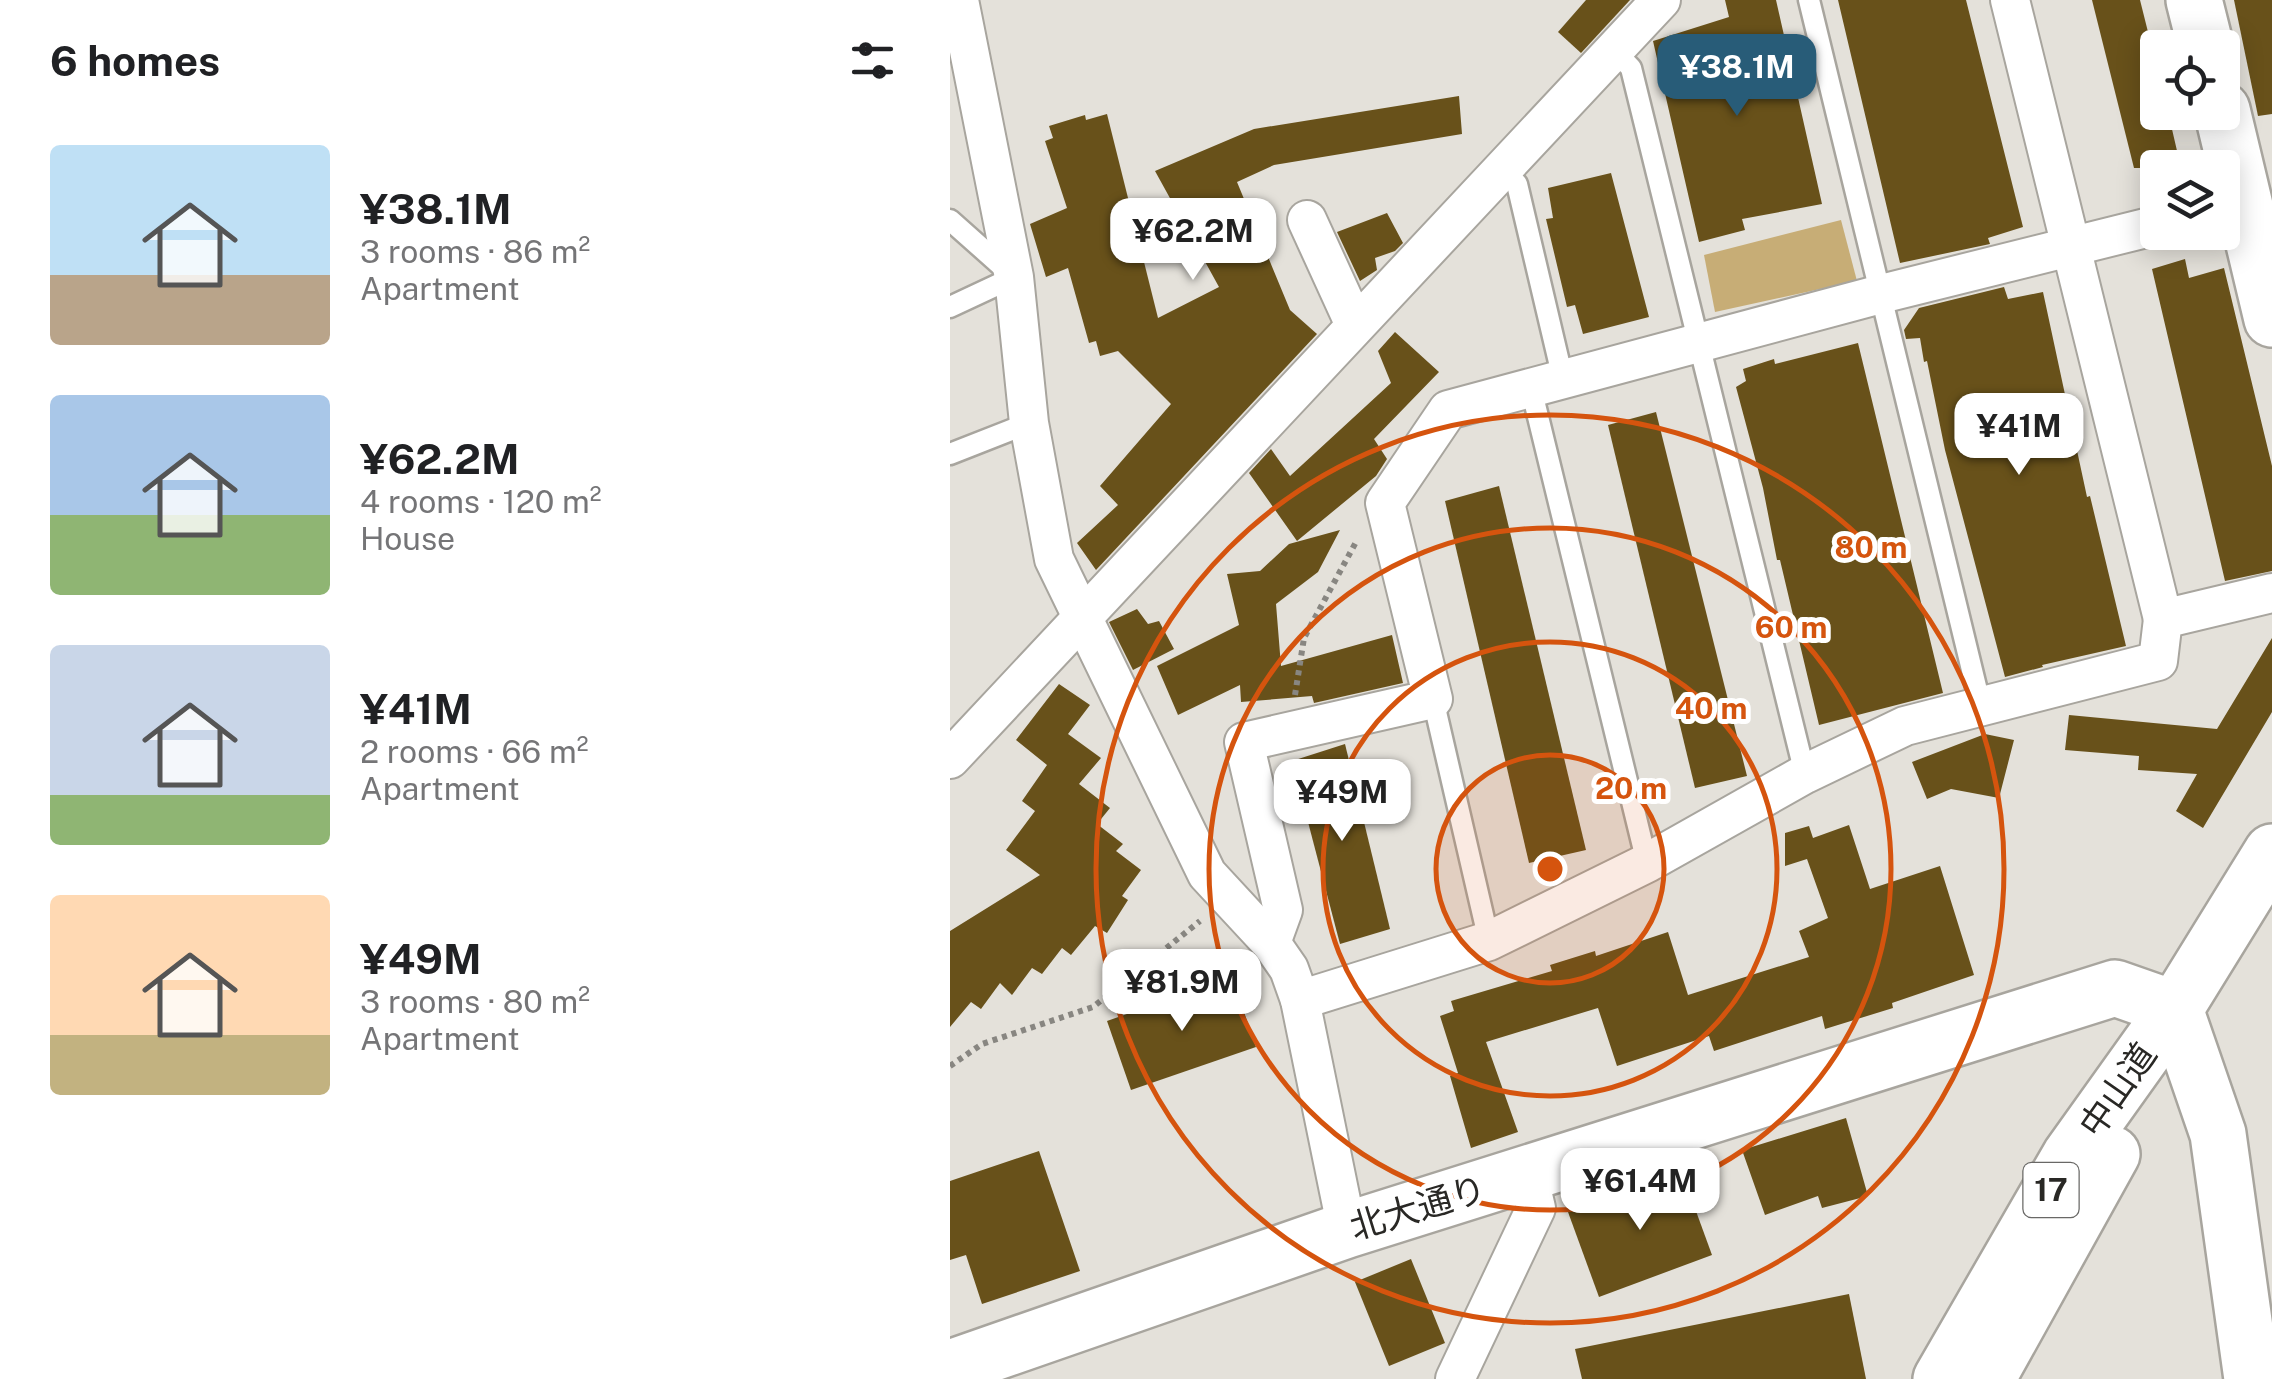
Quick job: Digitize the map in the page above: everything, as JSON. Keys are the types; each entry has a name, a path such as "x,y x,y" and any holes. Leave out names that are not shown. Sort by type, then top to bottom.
{"main road":[{"path":"2194,0 2202,30"},
{"path":"2227,130 2272,319"},
{"name":"中山道","path":"1941,1379 2070,1156 2175,1010 2272,852"},
{"name":"北大通り","path":"950,1368 1348,1230 2115,988 2175,1010"},
{"path":"2175,1010 2218,1134 2252,1379"},
{"name":"中山道","path":"1987,1379 2104,1174 2175,1010"}],"street":[{"path":"959,0 1014,277 1029,423 1054,559 1206,874 1272,943 1289,969 1300,1000 1348,1230"},
{"path":"950,758 1661,0"},
{"path":"1300,1000 1490,940 1647,863 1805,774 1906,726 2158,661 2163,619 2010,0"},
{"path":"1307,220 1355,325"},
{"path":"1272,943 1284,910 1244,742 1433,699 1385,503 1448,410 2140,229"},
{"path":"2163,619 2272,593"},
{"path":"1454,1379 1536,1208 1528,1174"}],"lane":[{"path":"1809,0 1981,707"},
{"path":"1614,50 1631,68 1805,774"},
{"path":"1503,169 1517,184 1547,383 1647,863"},
{"path":"950,220 1014,277 950,307"},
{"path":"950,454 1029,423"},
{"path":"1433,699 1490,940"}],"path":[{"path":"1290,731 1304,638 1373,510 1385,503"},
{"path":"950,1066 982,1044 1093,1007 1228,898"}],"shaded area":[{"path":"1841,220 1857,281 1715,312 1704,255"}],"building":[{"path":"1586,0 1630,0 1581,53 1558,32"},
{"path":"1725,0 1776,0 1822,204 1742,219 1745,230 1699,242 1653,41 1729,17"},
{"path":"1838,0 1966,0 2023,227 1988,238 1990,244 1900,263"},
{"path":"2092,0 2140,0 2148,30 2140,30 2140,130 2172,130 2177,150 2140,150 2140,168 2134,168"},
{"path":"2234,0 2272,0 2272,114 2258,116"},
{"path":"1459,96 1462,134 1274,165 1237,182 1290,310 1317,334 1096,570 1077,543 1118,505 1100,486 1171,404 1118,351 1100,356 1096,341 1089,343 1068,268 1046,277 1030,224 1067,208 1045,141 1053,138 1049,126 1085,115 1086,120 1107,114 1158,318 1219,287 1155,171 1254,129"},
{"path":"1611,173 1649,317 1583,334 1575,305 1567,307 1546,219 1553,218 1548,188"},
{"path":"1387,213 1403,243 1395,251 1375,258 1377,270 1360,281 1337,232"},
{"path":"2185,259 2189,278 2224,268 2272,466 2272,571 2225,581 2152,269"},
{"path":"2004,287 2008,299 2043,292 2087,497 2090,496 2126,646 2005,677 1945,450 1927,361 1924,362 1920,338 1906,339 1904,330 1919,308"},
{"path":"1395,332 1439,372 1374,439 1387,459 1376,476 1297,541 1249,473 1271,449 1290,476 1391,383 1378,351"},
{"path":"1858,343 1943,693 1819,725 1736,387 1746,381 1743,369"},
{"path":"1656,412 1747,776 1695,788 1608,425"},
{"path":"1499,486 1586,850 1529,863 1445,501"},
{"path":"1340,530 1318,572 1276,604 1281,666 1392,635 1403,683 1314,703 1312,696 1241,702 1240,685 1178,715 1157,666 1239,625 1227,574 1260,571 1289,544"},
{"path":"1137,609 1148,624 1159,621 1174,649 1133,670 1109,622"},
{"path":"2272,638 2272,712 2203,828 2176,811 2197,774 2138,770 2139,756 2065,750 2069,715 2217,729"},
{"path":"1059,684 1090,705 1068,734 1101,758 1079,784 1110,808 1097,824 1123,844 1116,851 1141,870 1122,896 1128,900 1107,933 1095,926 1071,955 1062,948 1042,974 1032,968 1012,995 1000,983 981,1009 971,1002 950,1027 950,931 1040,875 1006,850 1035,811 1022,801 1047,765 1016,740"},
{"path":"1985,734 2014,740 1999,798 1951,789 1927,799 1912,762"},
{"path":"1345,744 1390,929 1340,944 1292,761"},
{"path":"1849,825 1870,889 1940,866 1974,975 1892,1003 1893,1008 1825,1029 1822,1016 1714,1051 1709,1036 1617,1066 1598,1008 1486,1042 1518,1132 1471,1148 1450,1076 1458,1073 1440,1016 1454,1011 1451,1001 1552,971 1550,965 1595,951 1596,956 1668,932 1688,995 1809,957 1799,931 1828,918 1807,859 1785,866 1785,833 1809,826 1813,838"},
{"path":"1232,977 1256,1047 1131,1090 1107,1021"},
{"path":"1846,1118 1868,1196 1822,1208 1818,1196 1765,1215 1742,1150"},
{"path":"1039,1151 1080,1271 982,1304 966,1255 950,1260 950,1181"},
{"path":"1681,1170 1712,1255 1599,1297 1568,1212"},
{"path":"1411,1259 1445,1343 1389,1366 1355,1282"},
{"path":"1849,1294 1866,1379 1582,1379 1575,1349"}]}
